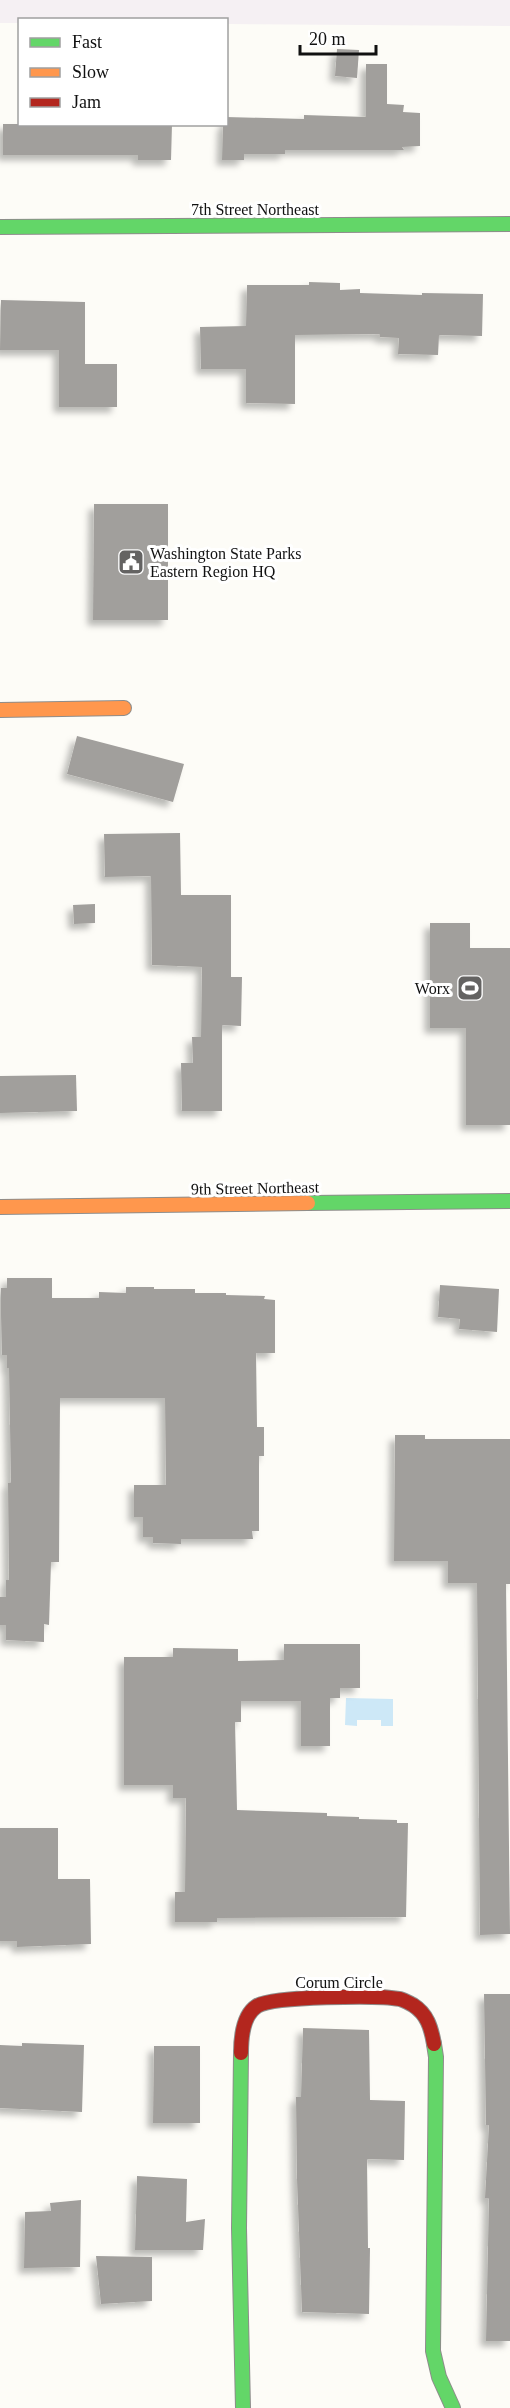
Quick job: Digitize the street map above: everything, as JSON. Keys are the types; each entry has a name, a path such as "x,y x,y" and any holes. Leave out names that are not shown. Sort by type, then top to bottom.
{"street":[{"name":"7th Street Northeast","path":"0,226 510,225"},
{"path":"0,710 124,708"},
{"name":"9th Street Northeast","path":"0,1207 510,1201"},
{"name":"Corum Circle","path":"243,2408 239,2228 241,2037 250,2012 259,2004 299,1998 401,1999 418,2006 430,2021 436,2057 432,2308 434,2350 439,2377 453,2408"}],"shaded area":[{"path":"0,0 510,0 510,26 228,24 228,18 18,18 18,23 0,23"}],"water":[{"path":"346,1698 393,1699 393,1726 381,1726 381,1720 357,1720 357,1726 345,1725"}],"building":[{"path":"337,49 359,50 357,78 335,76"},
{"path":"366,64 387,64 387,104 404,105 403,112 420,113 420,146 402,147 404,150 285,150 285,154 244,154 244,160 222,160 223,126 228,126 228,117 304,119 304,115 366,117"},
{"path":"3,124 18,124 18,126 172,126 171,160 138,160 138,155 3,155"},
{"path":"309,282 340,283 340,290 360,289 360,293 483,294 482,336 439,335 438,355 398,354 399,338 380,337 380,334 295,335 295,404 246,403 246,369 201,369 200,327 246,326 247,285 309,285"},
{"path":"1,300 85,302 85,364 117,364 117,407 59,407 59,350 0,350"},
{"name":"Washington State Parks Eastern Region HQ","path":"94,504 168,504 168,620 93,620"},
{"path":"77,736 184,764 173,802 67,774"},
{"path":"180,833 181,895 231,895 231,977 242,977 241,1026 222,1025 222,1111 182,1111 181,1063 193,1063 192,1037 201,1037 202,967 152,965 151,876 105,877 104,834"},
{"path":"95,904 95,923 74,924 73,905"},
{"name":"Worx","path":"430,923 470,923 470,948 510,948 510,1125 466,1125 466,1028 430,1028"},
{"path":"76,1075 77,1111 0,1113 0,1076"},
{"path":"7,1278 52,1278 52,1298 99,1298 99,1292 126,1293 126,1287 154,1287 154,1289 195,1289 195,1293 265,1296 264,1299 275,1300 275,1353 256,1353 257,1427 264,1427 264,1456 259,1456 259,1531 252,1531 253,1539 181,1539 181,1544 153,1543 153,1537 143,1537 143,1517 134,1517 134,1485 166,1485 165,1398 60,1398 59,1562 51,1562 49,1625 44,1624 44,1642 6,1640 6,1625 0,1625 0,1597 6,1597 6,1580 9,1580 8,1483 11,1483 9,1368 7,1368 7,1355 2,1355 1,1315 1,1288 7,1288"},
{"path":"440,1285 499,1289 497,1332 459,1329 460,1319 438,1317"},
{"path":"395,1435 425,1435 425,1439 510,1439 510,1584 506,1584 510,1934 480,1935 477,1583 448,1583 448,1561 394,1561"},
{"path":"284,1644 360,1644 360,1688 340,1688 340,1698 330,1698 330,1746 301,1746 301,1701 241,1701 241,1722 235,1722 237,1810 327,1813 327,1816 397,1820 397,1823 408,1823 406,1917 217,1918 217,1922 175,1922 175,1892 185,1892 186,1798 173,1798 173,1785 124,1785 124,1657 173,1657 173,1648 238,1649 238,1661 284,1660"},
{"path":"0,1828 58,1828 58,1879 90,1879 91,1944 17,1947 17,1941 0,1941"},
{"path":"484,1994 510,1994 510,2341 486,2341 489,2198 485,2198 489,2125 486,2125"},
{"path":"303,2028 369,2030 370,2100 405,2101 404,2160 367,2159 368,2248 370,2248 369,2314 302,2312 296,2097 301,2097"},
{"path":"22,2043 84,2045 82,2112 0,2108 0,2045 22,2046"},
{"path":"154,2046 200,2046 200,2123 153,2123"},
{"path":"137,2176 187,2179 186,2222 205,2219 203,2250 135,2250"},
{"path":"81,2200 80,2267 24,2268 25,2212 51,2211 50,2203"},
{"path":"96,2256 152,2257 152,2301 101,2304"}],"traffic: fast":[{"path":"0,227 510,224"},
{"path":"308,1203 510,1201"},
{"path":"434,2044 436,2057 433,2351 439,2377 453,2408"},
{"path":"241,2053 239,2228 243,2408"}],"traffic: slow":[{"path":"0,710 124,708"},
{"path":"0,1207 308,1203"}],"traffic: jam":[{"path":"241,2053 242,2034 246,2021 257,2006 283,2000 327,1997 403,2000 413,2005 425,2017 434,2044"}],"place":[{"name":"Washington State Parks Eastern Region HQ","path":"131,562"},
{"name":"Worx","path":"470,988"}]}
